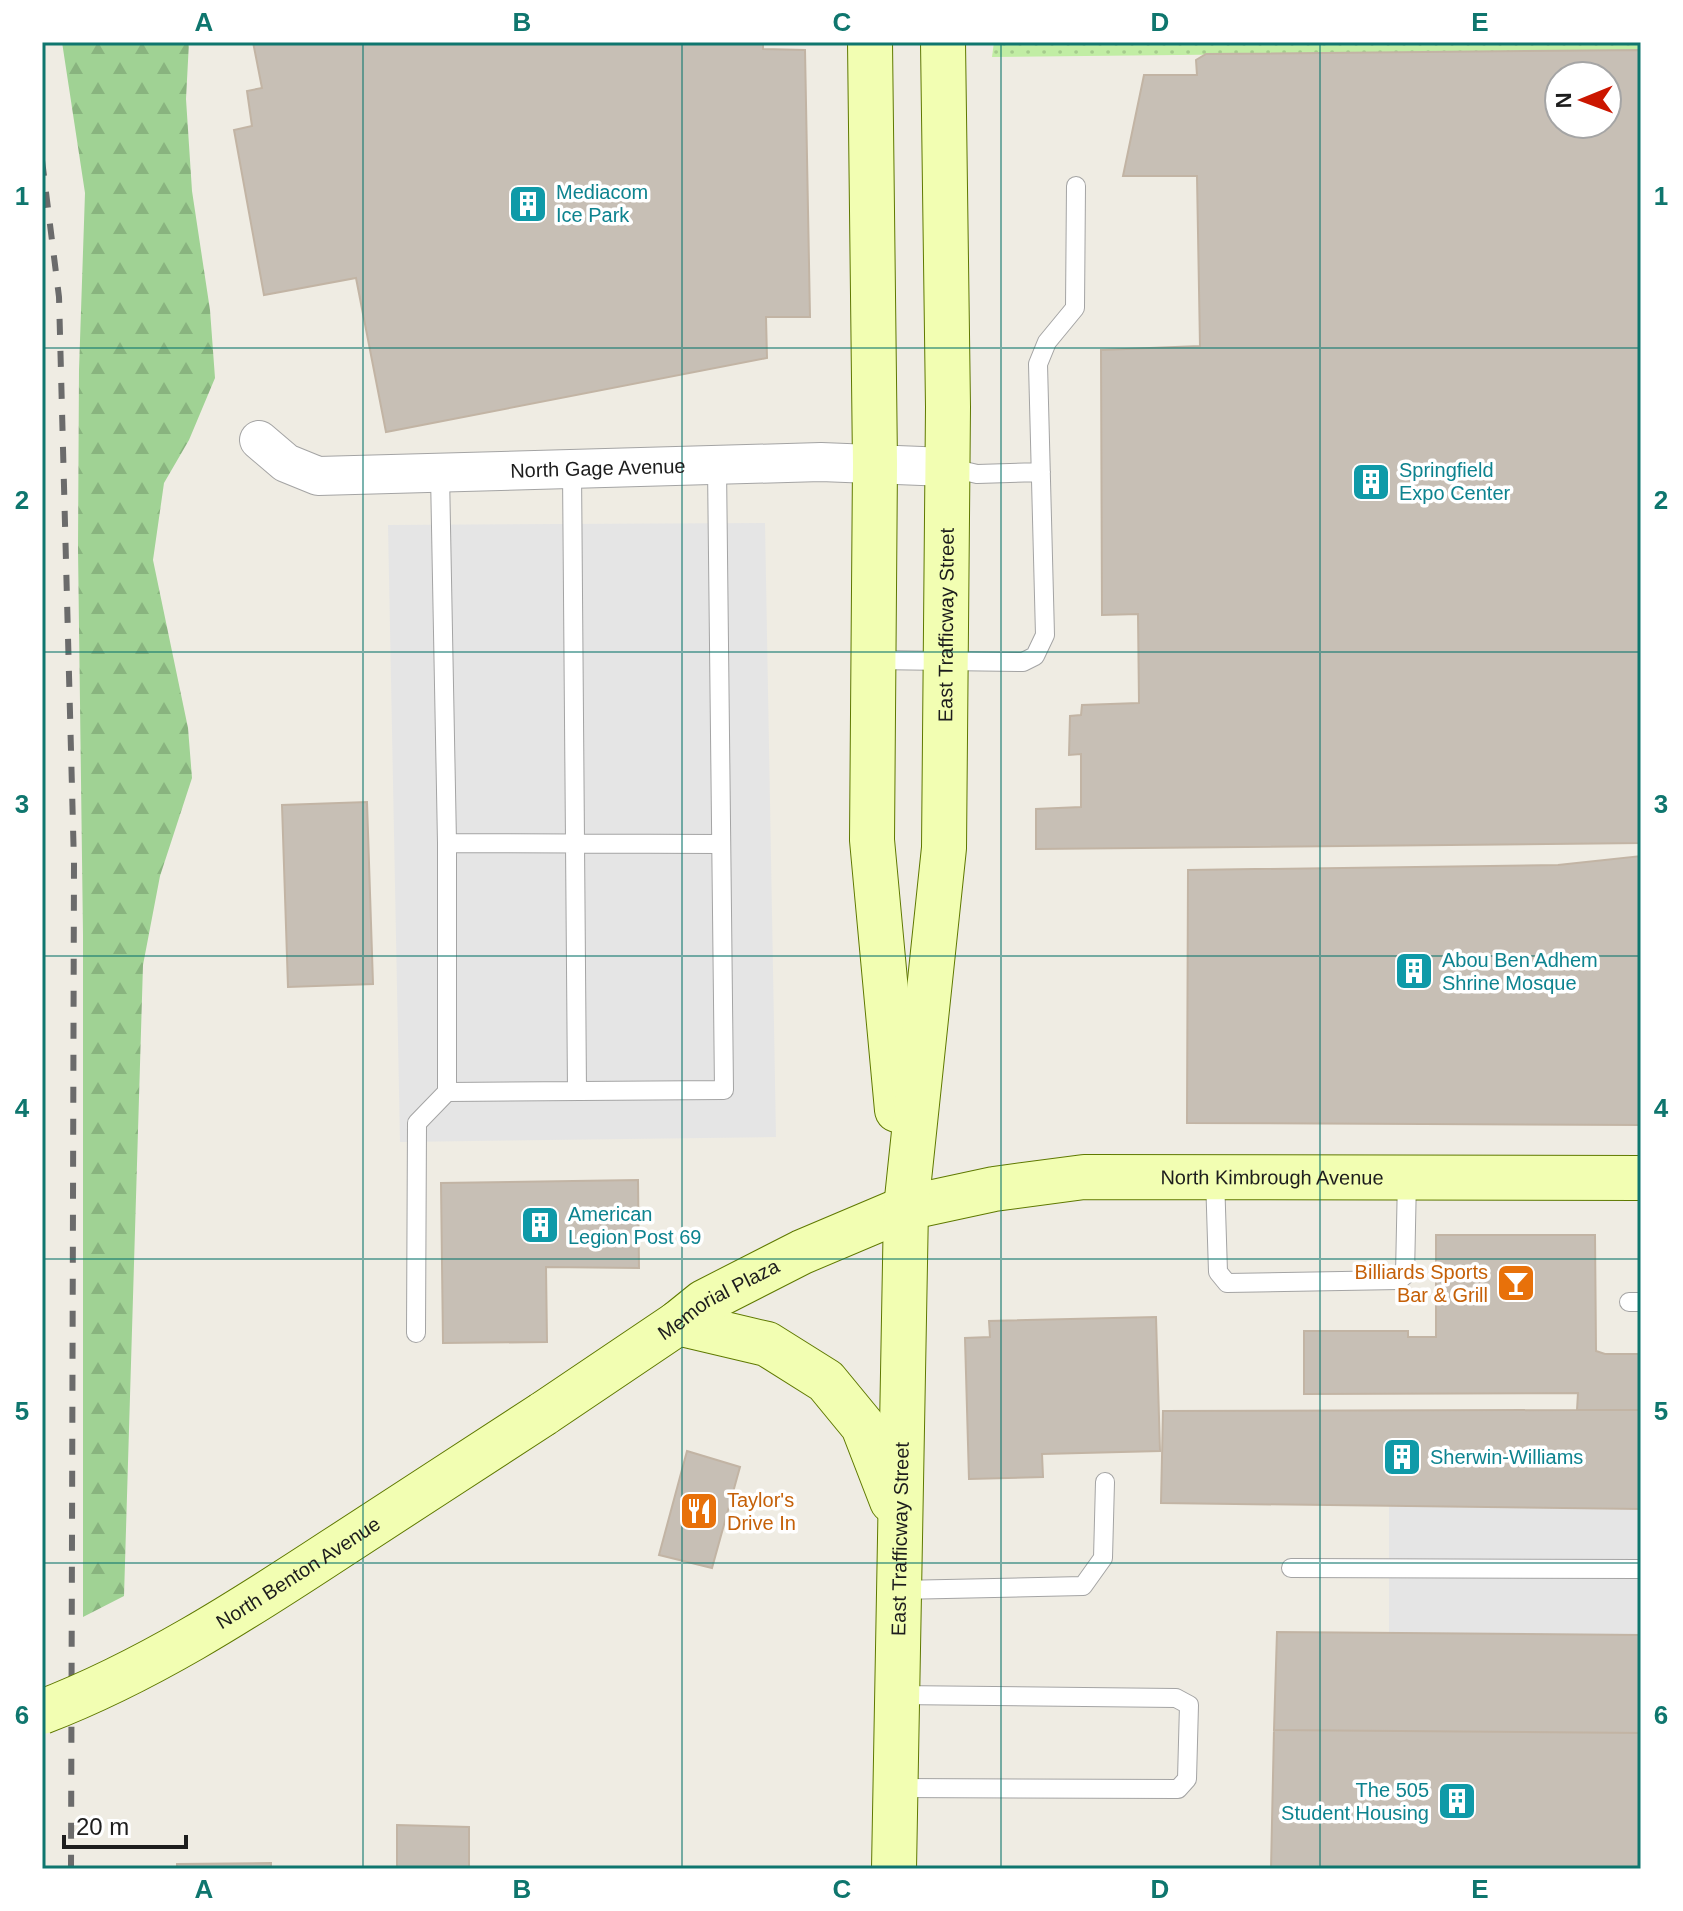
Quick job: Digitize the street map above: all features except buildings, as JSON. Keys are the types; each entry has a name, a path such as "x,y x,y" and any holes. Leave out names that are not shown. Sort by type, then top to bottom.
{"main road":[{"name":"East Trafficway Street","path":"870,42 875,464 872,840 906,1208"},
{"name":"East Trafficway Street","path":"894,1869 906,1208 944,848 947,467 943,42"},
{"name":"North Kimbrough Avenue","path":"906,1208 994,1189 1084,1177 1641,1178"},
{"name":"Memorial Plaza","path":"543,1414 704,1302 753,1275 906,1208"},
{"path":"678,1323 767,1344 826,1381 863,1426 900,1522"},
{"name":"North Benton Avenue","path":"42,1712 151,1661 231,1618 543,1414"}],"street":[{"name":"North Gage Avenue","path":"259,440 286,463 318,476 717,466 875,464 947,467"}],"lane":[{"path":"874,660 1023,662 1035,656 1045,635 1038,364 1047,342 1075,308 1076,186"},
{"path":"447,1092 724,1090 717,466"},
{"path":"947,467 977,474 1041,472"},
{"path":"572,470 577,1091"},
{"path":"416,1333 417,1123 447,1092 447,843 440,474"},
{"path":"447,843 721,844"},
{"path":"1215,1177 1218,1272 1227,1283 1399,1280 1405,1275 1407,1178"},
{"path":"898,1590 1083,1586 1103,1558 1105,1482"},
{"path":"1291,1568 1641,1569"},
{"path":"895,1788 1178,1789 1187,1779 1189,1705 1176,1698 897,1695"}],"green space":[{"path":"62,42 189,42 186,99 192,191 210,310 215,378 189,440 164,483 153,560 188,728 192,778 160,876 143,965 124,1596 83,1617 83,935 78,549 79,370 85,193"},
{"path":"994,42 1641,42 1641,50 992,57"}],"shaded area":[{"path":"765,523 776,1137 400,1142 388,525"},
{"path":"1389,1505 1641,1509 1641,1635 1389,1633"}],"railway":[{"path":"42,160 59,297 74,864 71,1869"}],"place":[{"name":"Mediacom Ice Park","path":"528,204"},
{"name":"Springfield Expo Center","path":"1371,482"},
{"name":"Abou Ben Adhem Shrine Mosque","path":"1414,971"},
{"name":"American Legion Post 69","path":"540,1225"},
{"name":"Billiards Sports Bar & Grill","path":"1516,1283"},
{"name":"Sherwin-Williams","path":"1402,1457"},
{"name":"Taylor's Drive In","path":"699,1511"},
{"name":"The 505 Student Housing","path":"1457,1801"}]}
